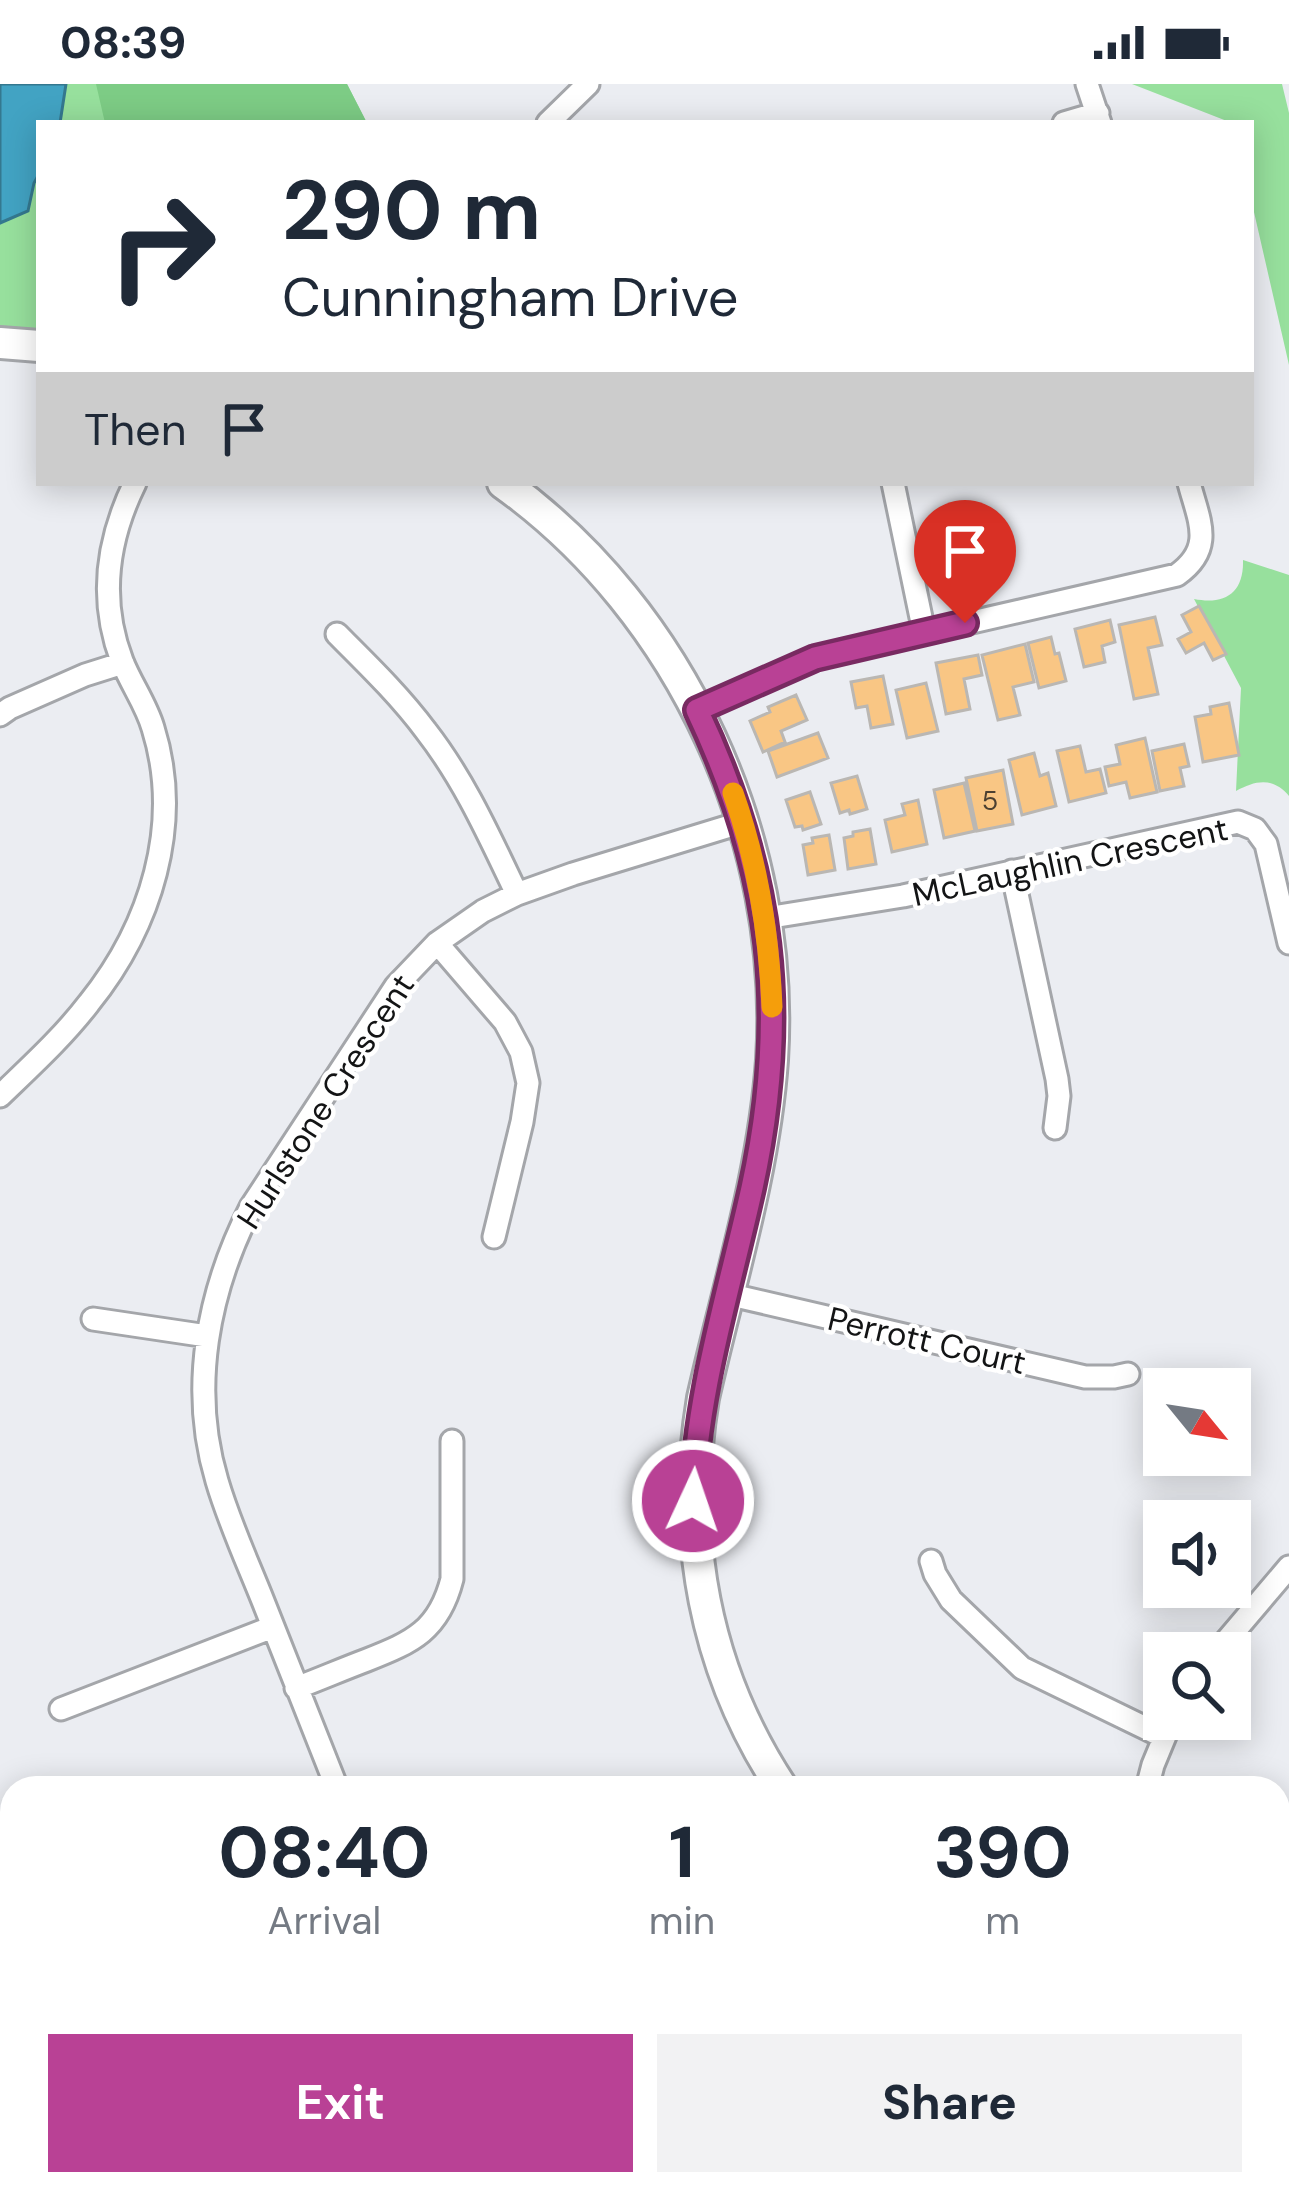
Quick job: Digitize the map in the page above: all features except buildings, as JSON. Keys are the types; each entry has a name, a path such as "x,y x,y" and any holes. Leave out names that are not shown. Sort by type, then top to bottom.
{"street":[{"path":"551,120 588,84"},
{"path":"1088,84 1099,118"},
{"path":"0,344 36,346"},
{"path":"0,1096 92,1000 131,938 155,877 164,828 163,777 152,724 123,663 110,612 109,566 117,524 134,486"},
{"path":"507,486 569,539 622,596 671,663 719,756 743,822 766,918 773,1016 767,1107 697,1434 694,1484 700,1582 720,1664 754,1744 774,1776"},
{"path":"893,486 924,632"},
{"path":"697,710 815,658 1177,575 1195,560 1202,543 1190,486"},
{"path":"338,634 428,732 470,796 517,894"},
{"path":"0,715 68,682 123,663"},
{"name":"Hurlstone Crescent","path":"333,1776 226,1510 211,1456 204,1398 207,1336 225,1264 251,1207 374,1017 437,944 483,911 517,894 743,822"},
{"name":"McLaughlin Crescent","path":"766,918 883,900 1230,823 1246,824 1262,835 1289,943"},
{"path":"1012,871 1057,1079 1055,1129"},
{"path":"437,944 505,1022 526,1069 526,1101 494,1237"},
{"name":"Perrott Court","path":"727,1294 1085,1377 1128,1374"},
{"path":"94,1319 207,1336"},
{"path":"296,1688 416,1639 438,1616 452,1580 452,1441"},
{"path":"931,1561 952,1600 1022,1668 1143,1718"},
{"path":"1234,1632 1289,1567"},
{"path":"61,1709 273,1627"},
{"path":"1151,1776 1164,1740"}],"green space":[{"path":"0,84 347,84 365,120 36,120 36,332 0,329"},
{"path":"96,84 347,84 365,120 104,120"},
{"path":"1132,84 1282,84 1289,113 1289,365 1254,212 1254,120 1224,120"},
{"path":"1243,560 1289,575 1289,796 1264,782 1236,791 1241,688 1194,599 1215,600 1230,594 1240,581"}],"water":[{"path":"0,84 66,84 60,120 36,120 36,179 28,211 0,223"}],"slow traffic":[{"path":"733,793 766,918 772,1007"}],"route":[{"path":"693,1501 703,1398 767,1107 773,1016 766,918 754,861 734,795 697,710 815,658 965,623"}]}
